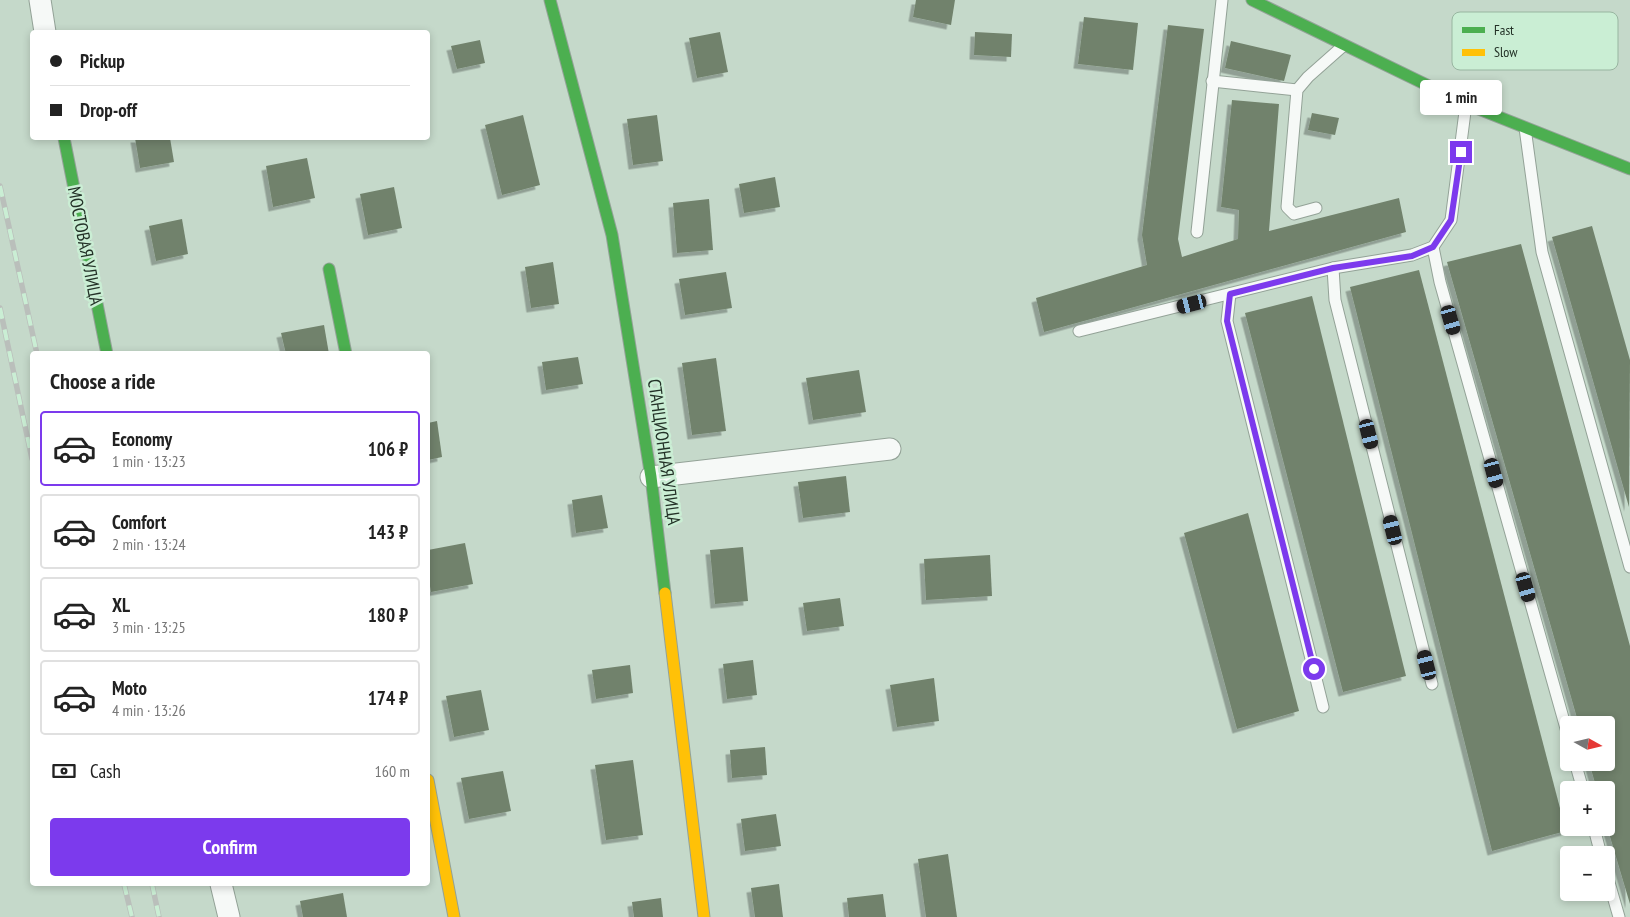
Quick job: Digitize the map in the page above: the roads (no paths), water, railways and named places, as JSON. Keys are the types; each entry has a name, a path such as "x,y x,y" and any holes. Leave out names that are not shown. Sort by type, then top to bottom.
{"street":[{"path":"40,0 45,30"},
{"name":"СТАНЦИОННАЯ УЛИЦА","path":"550,0 612,235 651,477 704,917"},
{"path":"1252,0 1466,104 1630,169"},
{"name":"МОСТОВАЯ УЛИЦА","path":"64,140 106,351"},
{"path":"329,269 345,351"},
{"path":"651,477 890,448"},
{"path":"430,791 454,917"},
{"path":"221,886 228,917"}],"lane":[{"path":"1197,232 1222,0"},
{"path":"1316,208 1294,214 1287,207 1297,90 1308,76 1344,44"},
{"path":"1212,81 1297,90"},
{"path":"1078,331 1333,268 1412,256 1433,247 1451,220 1466,104"},
{"path":"1524,126 1542,252 1630,567"},
{"path":"1433,247 1440,282 1563,716"},
{"path":"1333,268 1335,300 1432,684"},
{"path":"1230,294 1227,321 1323,707"},
{"path":"1614,901 1619,917"}],"railway":[{"path":"0,186 36,351"},
{"path":"0,308 30,450"},
{"path":"124,886 132,917"},
{"path":"152,886 159,917"}]}
